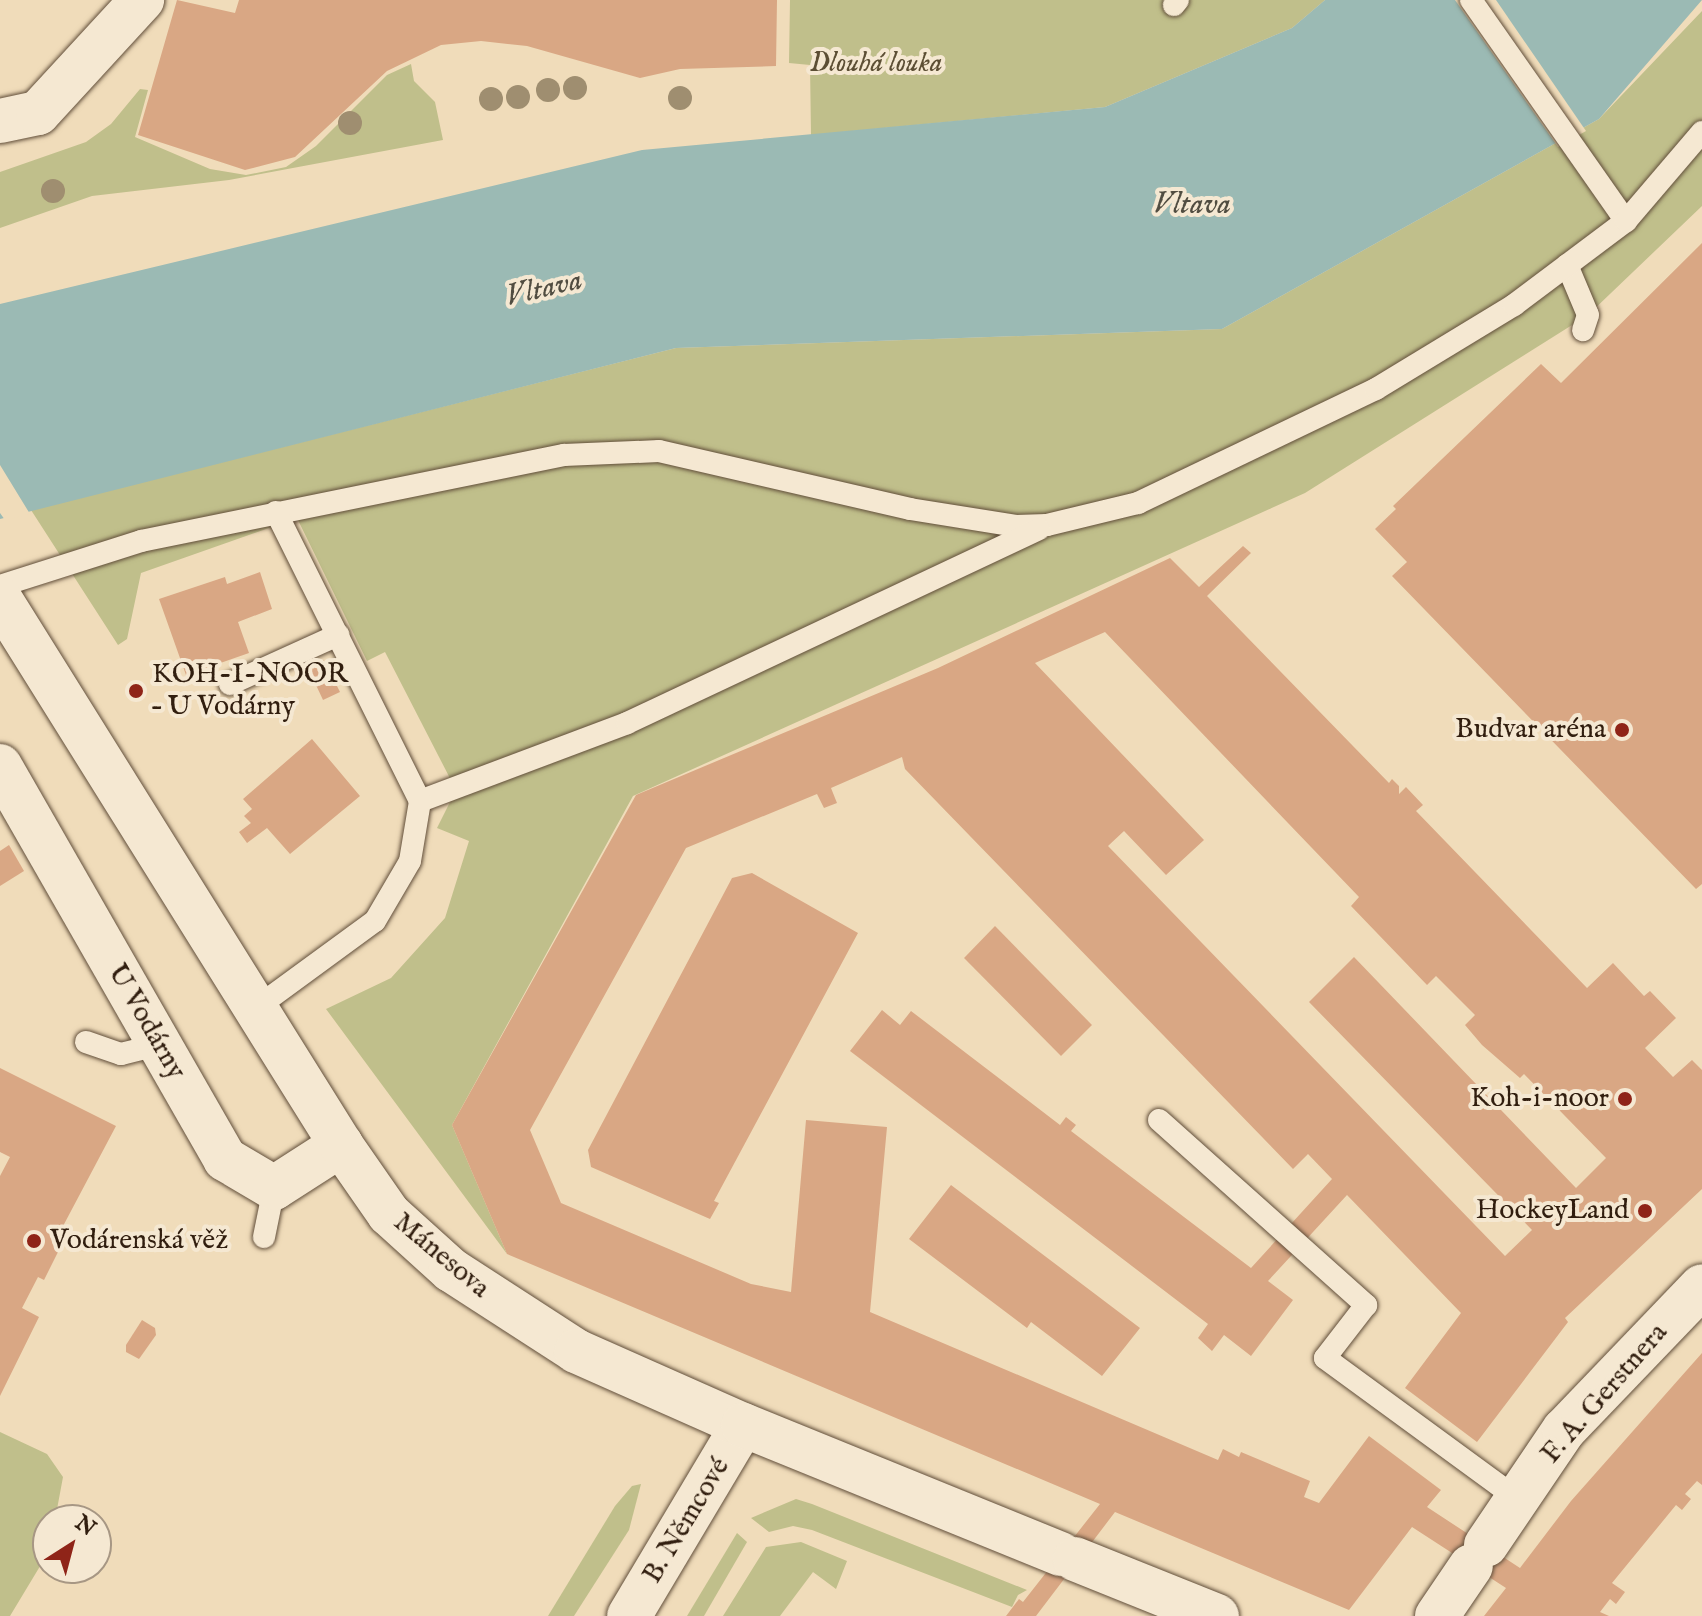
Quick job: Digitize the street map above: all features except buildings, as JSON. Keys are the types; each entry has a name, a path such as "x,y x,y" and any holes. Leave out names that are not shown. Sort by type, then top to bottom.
{"main road":[{"path":"0,121 38,113 142,0"},
{"name":"Mánesova","path":"2,598 341,1145 389,1214 451,1270 509,1311 576,1351 743,1425 1217,1616"},
{"name":"U Vodárny","path":"0,766 225,1159 274,1188"},
{"path":"274,1188 341,1145"},
{"name":"F. A. Gerstnera","path":"1437,1616 1564,1430 1702,1286"},
{"name":"B. Němcové","path":"629,1616 743,1425"}],"lane":[{"path":"1471,0 1622,215"},
{"path":"420,801 627,723 1047,525 1138,503 1376,389 1514,305 1567,265 1622,215 1702,132"},
{"path":"1567,265 1588,315 1583,330"},
{"path":"2,598 68,568 141,541 564,455 659,451 910,509 1016,526 1047,525"},
{"path":"256,1008 375,921 410,861 420,801 276,512"},
{"path":"230,684 338,635"},
{"path":"86,1042 121,1054 158,1045"},
{"path":"1159,1120 1366,1305 1325,1358 1518,1499"},
{"path":"264,1237 274,1188"}],"green space":[{"name":"Dlouhá louka","path":"790,0 1325,0 1292,28 1105,107 811,135 810,65 789,63"},
{"path":"1702,11 1702,206 1588,315 1305,493 633,796 452,1125 507,1254 326,1009 391,978 445,918 469,841 437,828 456,790 385,652 367,661 297,518 141,573 127,639 118,645 31,510 676,348 1222,329 1599,119"},
{"path":"411,64 414,81 435,102 443,140 229,180 92,196 0,228 0,172 86,142 111,124 140,89 148,90 135,137 210,169 246,175 286,167 316,146 387,75"},
{"path":"0,1432 47,1454 63,1477 58,1504 32,1504 32,1580 10,1616 0,1616"},
{"path":"641,1484 629,1530 574,1616 548,1616 615,1506 632,1486"},
{"path":"796,1499 1027,1590 1018,1595 1012,1607 812,1530 793,1526 769,1532 751,1518"},
{"path":"737,1533 747,1542 704,1616 687,1616"},
{"path":"801,1542 847,1561 836,1589 813,1572 780,1616 723,1616 766,1547"}],"water":[{"name":"Vltava","path":"1325,0 1702,0 1599,119 1222,329 676,348 0,519 0,304 642,150 1105,107 1292,28"}],"pier":[{"path":"1455,0 1496,0 1586,131 1558,147"},
{"path":"0,465 31,514 5,520 0,513"}],"place":[{"name":"KOH-I-NOOR – U Vodárny","path":"136,691"},
{"name":"Budvar aréna","path":"1622,730"},
{"name":"Koh-i-noor","path":"1625,1099"},
{"name":"HockeyLand","path":"1645,1211"},
{"name":"Vodárenská věž","path":"34,1241"}]}
